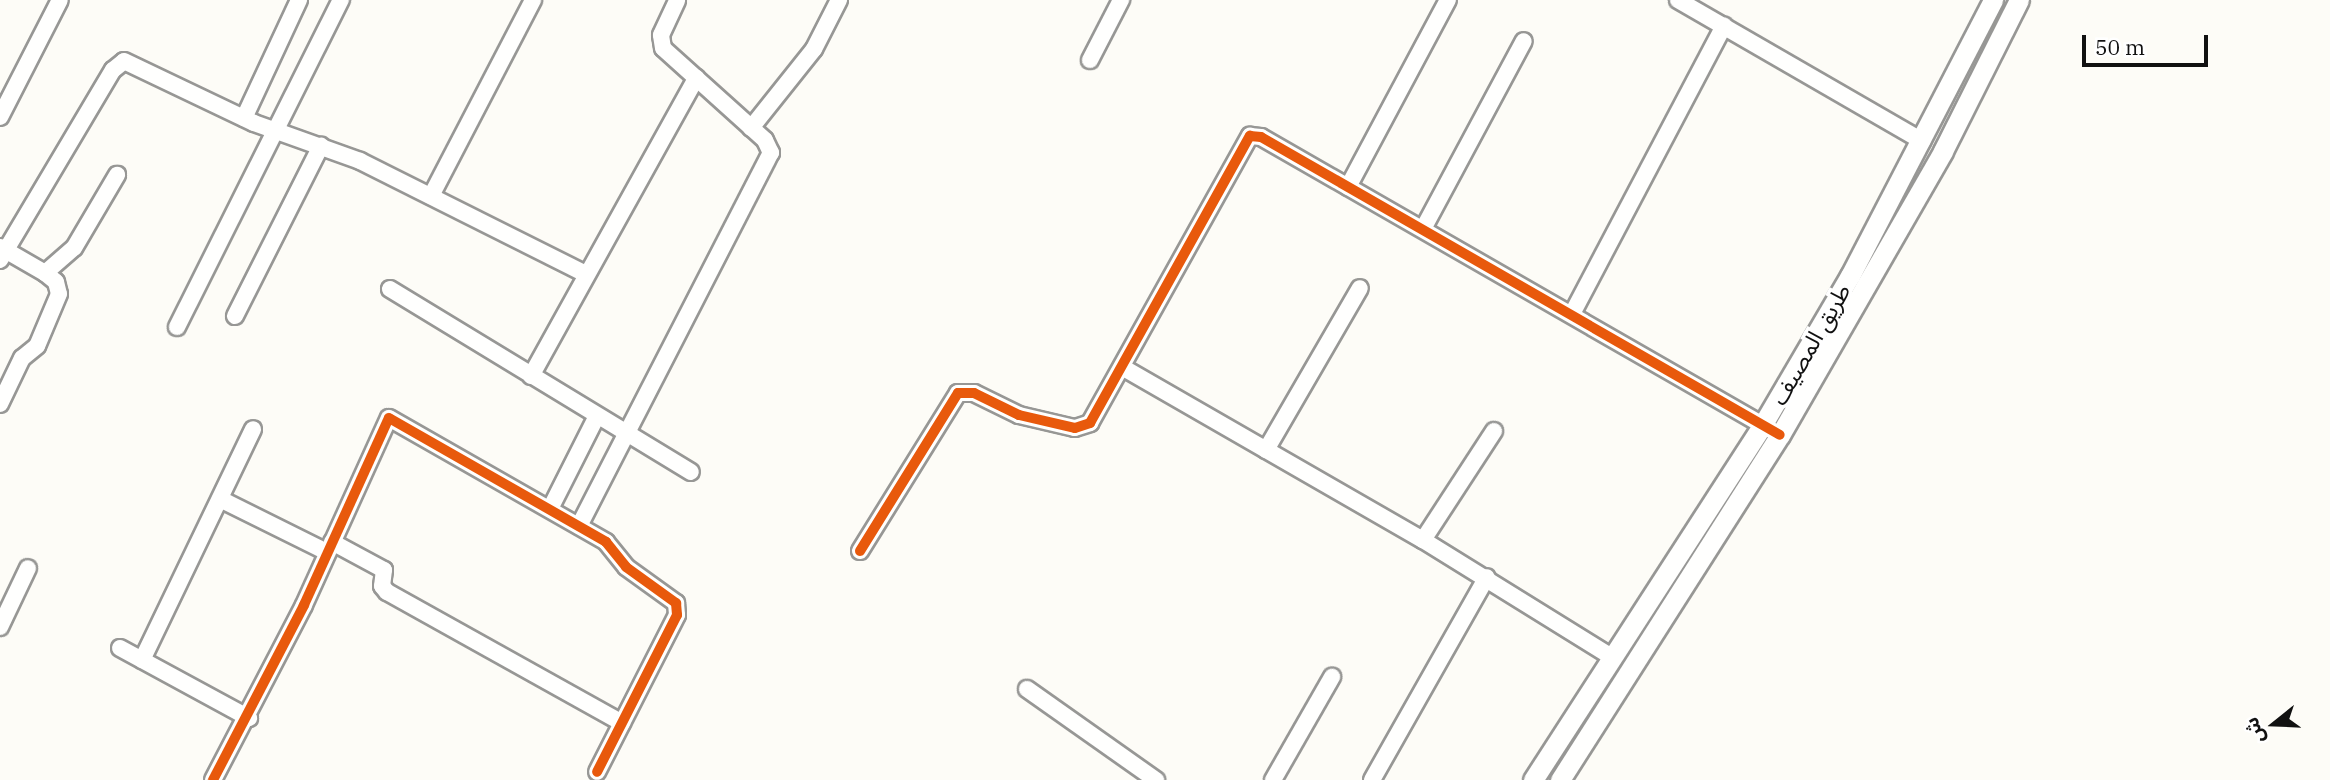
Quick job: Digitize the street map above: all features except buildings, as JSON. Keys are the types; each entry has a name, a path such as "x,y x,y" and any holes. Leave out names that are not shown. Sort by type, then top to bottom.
{"street":[{"path":"0,117 60,0"},
{"path":"244,118 299,0"},
{"path":"177,327 278,132 341,0"},
{"path":"431,196 533,0"},
{"path":"579,526 771,153 769,144 660,43 677,0"},
{"path":"751,128 800,69 839,0"},
{"path":"1090,60 1122,0"},
{"path":"1348,187 1448,0"},
{"path":"1678,0 1922,141"},
{"name":"طريق المصيف","path":"1533,780 1763,424 1922,141 1993,0"},
{"name":"طريق المصيف","path":"1560,780 1780,435 1943,151 2020,0"},
{"path":"1572,314 1724,26"},
{"path":"1423,229 1524,41"},
{"path":"0,404 22,358 37,346 58,295 56,282 45,273 2,252 113,70 124,61 244,118 321,146 431,196 584,273"},
{"path":"531,376 584,273 696,78"},
{"path":"860,551 958,393 974,393 1019,415 1081,428 1090,423 1246,138 1261,137 1780,435"},
{"path":"235,316 321,146"},
{"path":"45,273 74,248 117,175"},
{"path":"1266,450 1360,288"},
{"path":"390,289 596,418 691,472"},
{"path":"1122,367 1487,577 1613,658"},
{"path":"214,780 249,718 389,418 615,548 626,567 678,608 597,772"},
{"path":"550,509 596,418"},
{"path":"142,660 253,429"},
{"path":"1423,540 1494,431"},
{"path":"220,499 384,570 382,586 387,592 622,723"},
{"path":"0,627 28,568"},
{"path":"1372,780 1487,577"},
{"path":"120,648 249,718"},
{"path":"1273,780 1332,677"},
{"path":"1027,689 1156,780"}],"cycle path":[{"path":"860,551 958,393 974,393 1019,415 1075,428 1090,423 1250,136 1261,137 1780,435"},
{"path":"213,780 304,605 389,418 606,542 626,567 676,603 677,615 597,772"}]}
